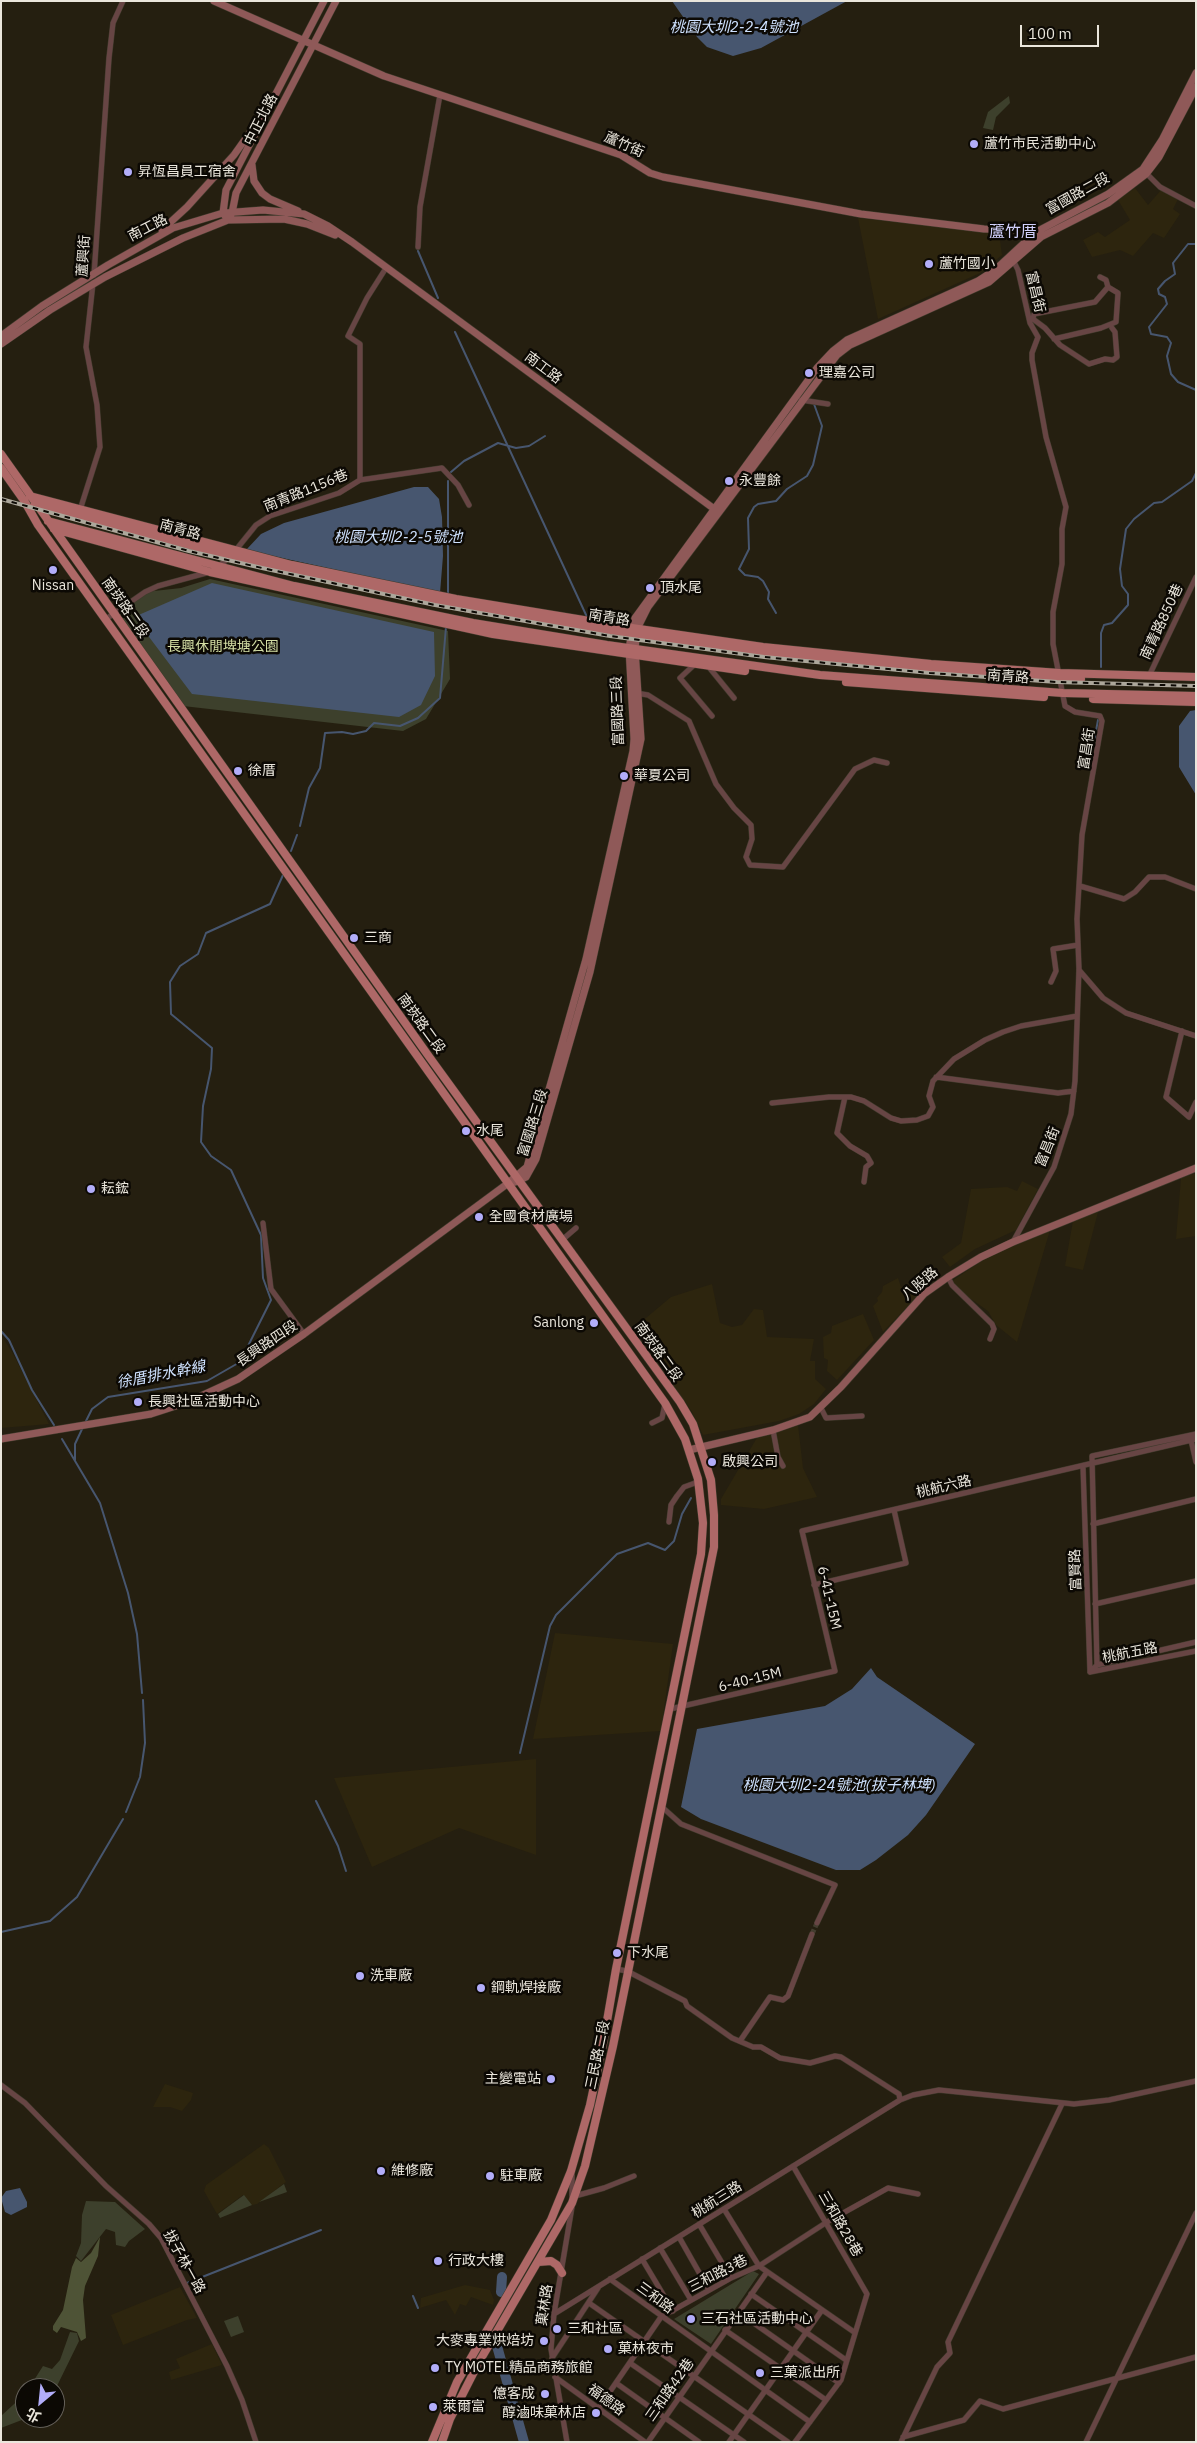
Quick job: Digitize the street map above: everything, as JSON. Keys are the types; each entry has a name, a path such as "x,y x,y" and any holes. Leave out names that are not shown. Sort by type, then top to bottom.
{"main road":[{"name":"南崁路二段","path":"1,454 113,614 517,1179 680,1402 693,1424 711,1480 714,1515 714,1547 695,1643"},
{"name":"南崁路二段","path":"2,472 20,494 36,522 507,1184 666,1403 689,1450 698,1479 702,1503 703,1544 682,1650"},
{"path":"20,494 34,500 80,510 233,554 477,603 634,632 840,655 1060,676 1196,677"},
{"name":"南青路","path":"25,502 34,500 233,554 330,578 502,614 634,632 762,653 861,663 1060,676 1196,682"},
{"name":"南青路","path":"36,522 49,521 312,590 473,623 607,645 632,652 820,675 1063,695 1196,696"},
{"path":"36,522 106,545 210,572 493,634 579,647 632,652 708,666 848,682 1196,702"},
{"name":"南青路","path":"330,578 349,576"},
{"name":"南青路","path":"312,590 337,601"},
{"name":"南青路","path":"477,603 502,614"},
{"name":"南青路","path":"579,647 607,645"},
{"name":"南青路","path":"840,655 861,663"},
{"name":"南青路","path":"820,675 848,682"},
{"name":"三民路二段","path":"442,2442 450,2419 475,2369 574,2199 601,2098 695,1643"},
{"name":"三民路二段","path":"432,2442 451,2394 470,2356 551,2220 571,2171 593,2089 682,1650"},
{"path":"538,2262 550,2261 562,2273"}],"street":[{"name":"蘆興街","path":"80,510 100,447 97,405 86,346 94,274 108,58 113,24 122,1"},
{"name":"蘆竹街","path":"214,1 305,39 384,76 621,155 650,173 663,177 861,214 1038,234"},
{"name":"中正北路","path":"223,213 226,190 324,1"},
{"name":"中正北路","path":"230,216 236,193 336,1"},
{"name":"富國路二段","path":"1144,172 1196,73"},
{"name":"富國路二段","path":"880,328 978,281 1012,259 1038,234 1144,172 1168,143 1196,88"},
{"path":"418,247 420,207 440,95"},
{"path":"144,243 170,224 192,202 234,155 269,106"},
{"path":"252,164 254,181 262,193 270,200 304,214"},
{"path":"1144,172 1160,187 1196,206"},
{"name":"南工路","path":"1,344 50,310 93,284 230,216 263,210 304,214 328,226 352,242 716,510"},
{"name":"南工路","path":"1,336 42,306 144,243 186,223 223,213"},
{"path":"223,213 230,216"},
{"name":"南工路","path":"230,216 284,219 307,224 352,242"},
{"name":"富昌街","path":"1012,259 1030,323 1038,337"},
{"name":"南青路1156巷","path":"210,572 233,554 256,526 270,516 339,493 360,480 360,344 348,336 367,298 386,268"},
{"path":"1054,339 1101,328 1116,322 1118,293 1108,287 1106,280 1100,277"},
{"path":"1108,287 1095,302 1034,314 1032,317 1034,322 1045,328 1047,333 1060,345 1087,363 1113,360 1117,357 1116,332 1112,328"},
{"name":"富國路三段","path":"517,1179 526,1176 536,1159 572,1038 624,802 634,739 632,652 634,632 648,608 716,510 799,399 817,368 833,351 847,340 880,328"},
{"path":"1047,333 1038,337 1032,353 1032,360 1046,436 1066,507 1062,529 1062,564 1052,627 1053,644 1063,695"},
{"path":"799,399 828,404"},
{"path":"360,480 442,468 458,485 469,505"},
{"path":"106,619 158,586 196,574 210,572"},
{"name":"南青路850巷","path":"1149,676 1196,577"},
{"path":"695,664 680,678 712,716"},
{"path":"708,666 734,698"},
{"path":"634,693 648,695 690,721 716,784 734,808 751,825 752,838 746,857 750,865 783,867 855,769 874,760 887,763"},
{"name":"富昌街","path":"1012,1242 1054,1166 1068,1127 1074,1091 1079,969 1077,919 1083,824 1094,773 1102,721 1100,716 1069,709 1066,706 1063,695"},
{"path":"1080,886 1124,899 1135,892 1149,877 1165,877 1196,888"},
{"path":"1051,982 1056,971 1054,949 1078,945"},
{"path":"1079,969 1108,1003 1134,1017 1196,1036"},
{"path":"772,1103 845,1097 864,1101 891,1118 901,1121 917,1120 928,1116 934,1107 929,1096 936,1077 954,1059 985,1040 1021,1026 1077,1016"},
{"path":"1182,1031 1166,1098 1189,1117 1195,1100"},
{"path":"936,1077 1058,1093 1074,1091"},
{"path":"845,1097 838,1133 850,1146 867,1156 872,1163 866,1167 864,1182"},
{"name":"八股路","path":"689,1450 798,1423 822,1408 924,1294 948,1277 980,1257 1012,1242 1196,1168"},
{"path":"507,1184 517,1179"},
{"name":"長興路四段","path":"1,1439 129,1418 188,1402 238,1379 304,1334 507,1184"},
{"path":"263,1223 271,1289 304,1334"},
{"path":"562,1240 576,1228"},
{"path":"948,1277 952,1285 992,1324 994,1328 990,1339"},
{"path":"652,1422 662,1418 666,1403"},
{"path":"822,1408 826,1418 862,1416"},
{"path":"774,1430 777,1451 783,1466"},
{"name":"桃航六路","path":"1090,1464 1092,1456 1196,1434"},
{"path":"1193,1440 1196,1462"},
{"name":"桃航六路","path":"802,1531 1193,1440"},
{"name":"富賢路","path":"1090,1464 1097,1665"},
{"name":"富賢路","path":"1083,1467 1090,1672"},
{"path":"669,1522 671,1505 677,1496 684,1487 695,1484 698,1479"},
{"path":"1092,1524 1196,1499"},
{"path":"814,1585 906,1563 894,1510"},
{"name":"6-41-15M","path":"802,1531 835,1671"},
{"path":"1095,1604 1196,1581"},
{"name":"桃航五路","path":"1090,1672 1097,1665 1196,1642"},
{"name":"桃航五路","path":"1090,1672 1196,1651"},
{"name":"6-40-15M","path":"670,1710 835,1671"},
{"path":"662,1806 681,1824 835,1885 817,1923"},
{"path":"740,2041 770,1997 783,2000 788,1996 812,1934"},
{"path":"616,1969 627,1971 686,2001 687,2006 740,2041 761,2047 787,2061 810,2063 835,2056 841,2057 899,2094 900,2100"},
{"name":"桃航三路","path":"554,2314 900,2100 939,2090 1062,2104 1092,2104 1196,2081"},
{"name":"拔子林一路","path":"1,2085 25,2103 106,2186 149,2224 161,2238 231,2375 256,2442"},
{"path":"902,2440 936,2367 950,2353 948,2342 1062,2104"},
{"name":"三和路28巷","path":"793,2166 868,2294 854,2332"},
{"name":"菓林路","path":"567,2442 552,2358 554,2314 574,2199 571,2171"},
{"path":"574,2199 634,2176"},
{"name":"三和路3巷","path":"661,2317 731,2278 759,2266 827,2222 888,2188 918,2194"},
{"path":"724,2208 759,2266 854,2332 839,2383 795,2442"},
{"path":"1086,2442 1196,2213"},
{"path":"699,2224 731,2278"},
{"path":"679,2236 709,2290"},
{"path":"660,2248 691,2300"},
{"path":"642,2259 673,2311"},
{"name":"三和路42巷","path":"646,2442 767,2272"},
{"name":"三和路","path":"610,2279 810,2422"},
{"path":"552,2358 600,2285"},
{"path":"751,2294 846,2360"},
{"path":"589,2303 694,2374 788,2442"},
{"path":"729,2442 822,2310"},
{"path":"738,2312 839,2383"},
{"path":"598,2409 661,2317"},
{"path":"725,2330 826,2400"},
{"path":"902,2440 964,2420 980,2401 1003,2409 1196,2357"},
{"path":"630,2363 744,2442"},
{"name":"福德路","path":"555,2377 646,2442"},
{"path":"616,2384 699,2442"}],"shaded area":[{"path":"1135,188 1148,205 1162,189 1178,199 1173,209 1180,214 1164,238 1153,233 1133,256 1120,250 1092,257 1083,240 1098,232 1105,237 1130,220 1118,200"},
{"name":"蘆竹國小","path":"858,218 999,233 1002,255 980,273 878,319"},
{"path":"1196,1173 1196,1236 1176,1239 1181,1178"},
{"path":"1022,1181 1038,1189 1016,1230 975,1249 950,1267 942,1257 961,1243 971,1189 1007,1187 1017,1191"},
{"path":"1098,1212 1083,1270 1065,1266 1073,1221"},
{"path":"1050,1230 1017,1342 996,1325 988,1311 964,1294 952,1281 989,1256"},
{"path":"898,1278 901,1287 917,1284 923,1290 883,1332 873,1306 878,1301 877,1298 882,1292 883,1286"},
{"path":"712,1284 720,1323 732,1327 742,1325 754,1309 763,1310 767,1337 814,1339 810,1361 815,1361 815,1379 826,1389 814,1404 799,1414 779,1421 703,1435 692,1412 634,1328 671,1297"},
{"path":"863,1314 874,1340 837,1380 827,1371 828,1360 824,1358 823,1337 831,1333 832,1326"},
{"path":"1,1335 12,1352 49,1424 1,1428"},
{"path":"798,1425 803,1468 817,1497 764,1509 721,1505 721,1499 758,1436"},
{"path":"555,1633 673,1644 661,1731 533,1739"},
{"path":"536,1759 536,1855 459,1828 372,1867 334,1778"},
{"path":"165,2084 193,2093 191,2100 182,2111 170,2107 153,2107"},
{"path":"264,2144 269,2148 286,2182 257,2204 252,2205 243,2195 217,2214 204,2191 206,2185"},
{"path":"465,2285 490,2290 494,2300 493,2305 471,2297 466,2306 460,2304 455,2315 446,2300 420,2308 421,2298"},
{"path":"180,2287 197,2318 187,2320 123,2345 111,2315"},
{"path":"212,2344 222,2365 171,2380 169,2372 180,2368 176,2359"}],"green space":[{"path":"1009,96 1010,103 996,117 993,130 983,128 988,112"},
{"name":"長興休閒埤塘公園","path":"210,579 448,631 450,679 426,719 403,731 183,706 119,614 145,592 181,588"},
{"path":"284,2184 287,2192 259,2202"},
{"path":"244,2195 252,2205 220,2218 218,2214"},
{"path":"86,2201 115,2202 145,2229 129,2241 125,2247 116,2245 115,2232 106,2229 81,2261 76,2256 81,2243 82,2215"},
{"path":"100,2237 98,2256 85,2286 83,2300 86,2338 81,2341 77,2332 61,2327 57,2333 53,2330 53,2326 63,2310 72,2267 76,2258 81,2262 91,2253"},
{"path":"753,2271 759,2274 711,2344 674,2319"},
{"path":"238,2316 244,2332 231,2337 224,2321"},
{"path":"70,2332 77,2333 79,2341 61,2378 35,2378 43,2366 52,2369 60,2360"},
{"path":"15,2403 15,2423 1,2428 1,2416"}],"water":[{"name":"桃園大圳2-2-4號池","path":"672,1 847,1 761,48 733,56 707,47 697,37"},
{"name":"桃園大圳2-2-5號池","path":"414,487 428,487 439,499 442,517 443,556 440,593 246,550 261,534 284,523"},
{"name":"長興休閒埤塘公園","path":"212,583 434,632 435,676 421,705 399,717 192,694 134,617"},
{"path":"1196,710 1196,795 1179,767 1179,726 1190,711"},
{"name":"桃園大圳2-24號池(拔子林埤)","path":"871,1668 877,1677 975,1744 926,1815 908,1835 876,1860 860,1870 836,1870 701,1819 681,1807 697,1729 825,1706 852,1689"},
{"path":"20,2188 27,2202 27,2207 11,2215 5,2212 1,2198 6,2191"}],"waterway":[{"path":"1196,244 1188,244 1173,263 1175,274 1158,289 1159,294 1165,297 1167,304 1149,327 1151,334 1167,337 1171,343 1167,356 1171,374 1178,382 1196,390"},
{"path":"418,251 438,298"},
{"path":"455,332 587,617"},
{"path":"776,613 768,599 769,592 763,581 758,577 745,575 739,569 749,549 748,518 754,507 758,504 776,501 787,489 807,476 813,465 822,426 814,404"},
{"name":"徐厝排水幹線","path":"451,472 464,461 498,443 516,448 529,446 545,436"},
{"path":"1101,667 1101,633 1104,625 1112,623 1128,605 1128,594 1122,586 1120,569 1126,529 1134,519 1154,503 1162,502 1192,481 1196,473"},
{"name":"徐厝排水幹線","path":"448,481 448,594"},
{"name":"徐厝排水幹線","path":"300,826 309,788 320,768 325,733 342,732 353,734 366,731 374,723 400,726 418,718 440,698 446,627"},
{"path":"1093,747 1098,720"},
{"name":"徐厝排水幹線","path":"291,851 297,835"},
{"name":"徐厝排水幹線","path":"85,1423 92,1409 108,1397 207,1381 240,1362 271,1300 263,1278 261,1235 231,1170 211,1156 201,1142 203,1106 211,1069 212,1048 171,1014 170,982 180,966 198,954 206,933 270,904 283,875"},
{"path":"1,1331 9,1340 32,1390 54,1425"},
{"name":"徐厝排水幹線","path":"75,1460 75,1444 83,1427"},
{"name":"徐厝排水幹線","path":"62,1439 100,1503 128,1593 137,1634 142,1693"},
{"path":"520,1753 550,1626 556,1615 617,1554 648,1543 665,1550 674,1541 682,1514 691,1498"},
{"name":"徐厝排水幹線","path":"126,1812 140,1777 145,1743 143,1700"},
{"path":"316,1801 338,1846 346,1871"},
{"name":"徐厝排水幹線","path":"1,1932 50,1921 77,1897 123,1819"},
{"path":"187,2283 321,2230"},
{"path":"501,2292 502,2277"},
{"path":"413,2296 418,2308"},
{"path":"497,2346 524,2442"}],"tunnel":[{"path":"812,1934 817,1923"}],"railway":[{"path":"1,499 189,551 262,568 435,605 610,636 764,657 930,673 1057,682 1196,686"}],"place":[{"name":"蘆竹市民活動中心","path":"974,144"},
{"name":"昇恆昌員工宿舍","path":"128,172"},
{"name":"蘆竹國小","path":"929,264"},
{"name":"理嘉公司","path":"809,373"},
{"name":"永豐餘","path":"729,481"},
{"name":"Nissan","path":"53,570"},
{"name":"頂水尾","path":"650,588"},
{"name":"徐厝","path":"238,771"},
{"name":"華夏公司","path":"624,776"},
{"name":"三商","path":"354,938"},
{"name":"水尾","path":"466,1131"},
{"name":"耘鋐","path":"91,1189"},
{"name":"全國食材廣場","path":"479,1217"},
{"name":"Sanlong","path":"594,1323"},
{"name":"長興社區活動中心","path":"138,1402"},
{"name":"啟興公司","path":"712,1462"},
{"name":"下水尾","path":"617,1953"},
{"name":"洗車廠","path":"360,1976"},
{"name":"鋼軌焊接廠","path":"481,1988"},
{"name":"主變電站","path":"551,2079"},
{"name":"維修廠","path":"381,2171"},
{"name":"駐車廠","path":"490,2176"},
{"name":"行政大樓","path":"438,2261"},
{"name":"三石社區活動中心","path":"691,2319"},
{"name":"三和社區","path":"557,2329"},
{"name":"大麥專業烘焙坊","path":"544,2341"},
{"name":"菓林夜市","path":"608,2349"},
{"name":"TY MOTEL精品商務旅館","path":"435,2368"},
{"name":"三菓派出所","path":"760,2373"},
{"name":"億客成","path":"545,2394"},
{"name":"萊爾富","path":"433,2407"},
{"name":"醇滷味菓林店","path":"596,2413"}],"district":[{"name":"蘆竹厝","path":"1013,232"}]}
